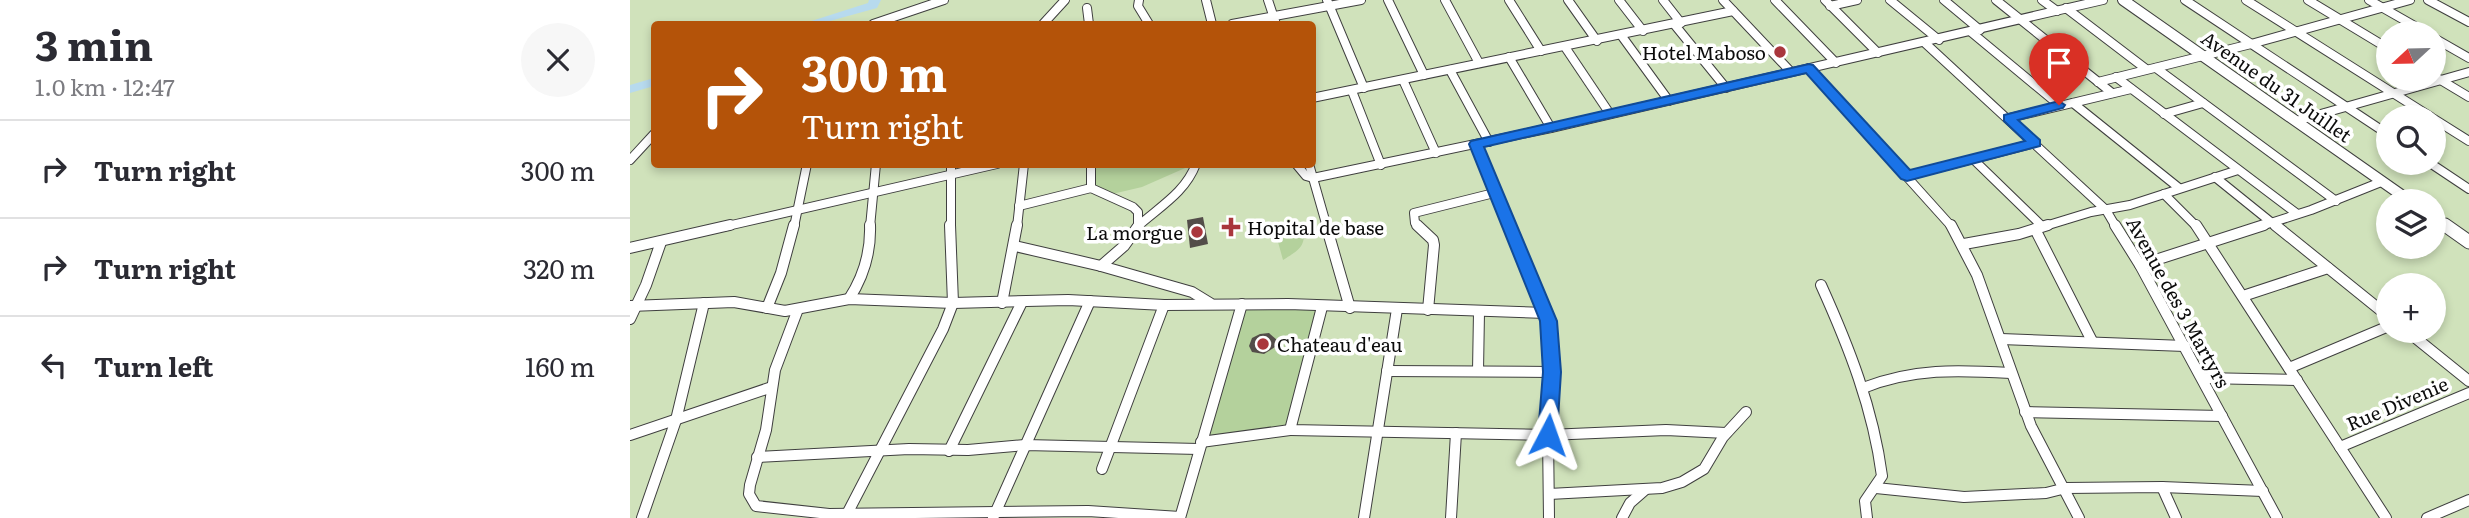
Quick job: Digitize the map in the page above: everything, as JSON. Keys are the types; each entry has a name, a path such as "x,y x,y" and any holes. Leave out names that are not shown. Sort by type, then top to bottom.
{"street":[{"path":"882,21 944,0"},
{"path":"1046,21 1065,0"},
{"path":"1139,0 1138,6 1147,21"},
{"path":"1206,0 1211,21"},
{"path":"1268,0 1274,21 1328,3 1360,0"},
{"path":"1388,0 1424,75"},
{"path":"1445,0 1479,63"},
{"path":"1509,0 1541,51"},
{"path":"1568,0 1597,41"},
{"path":"1619,0 1643,31"},
{"path":"1663,0 1677,24 1726,88"},
{"path":"1723,0 1791,72"},
{"path":"1775,0 1836,63"},
{"path":"1827,3 1857,0"},
{"path":"1890,0 1938,40"},
{"path":"1944,0 2059,105"},
{"path":"1996,0 2112,93"},
{"path":"2042,0 2057,11"},
{"path":"1299,168 1306,176 1313,178 1381,165 2104,0"},
{"name":"Avenue du 31 Juillet","path":"2123,0 2392,189"},
{"path":"2185,0 2376,127"},
{"path":"2246,0 2411,105"},
{"path":"2308,0 2376,41"},
{"path":"2369,0 2405,21"},
{"path":"2098,82 2410,0"},
{"path":"2428,0 2469,22"},
{"path":"1328,3 1364,88"},
{"path":"1827,3 1878,53"},
{"path":"1087,8 1089,21"},
{"path":"2066,8 2203,103 2336,201"},
{"path":"1316,97 1733,11"},
{"path":"1620,35 1668,101"},
{"name":"Avenue des 3 Martyrs","path":"1924,43 2105,210 2140,265 2277,518"},
{"path":"2446,45 2469,58"},
{"path":"1565,47 1610,114"},
{"path":"1508,57 1551,128"},
{"path":"1809,68 1948,221 1964,244 1996,320 2025,412 2079,518"},
{"path":"1451,70 1489,142"},
{"path":"2446,76 2469,72"},
{"path":"2116,77 2296,213"},
{"path":"1403,80 1436,153"},
{"path":"2446,83 2469,97"},
{"path":"2008,118 2132,89"},
{"path":"1352,91 1381,165"},
{"path":"2296,121 2401,91"},
{"path":"2073,103 2179,188"},
{"path":"2164,114 2203,103"},
{"path":"2446,126 2469,141"},
{"path":"630,160 651,140"},
{"path":"1907,176 2035,143"},
{"path":"1476,144 1546,313 1552,372 1548,435 1549,518"},
{"path":"1973,159 2039,228 2092,341"},
{"path":"767,308 787,264 806,168"},
{"path":"849,299 862,279 872,244 870,214 875,192 876,168"},
{"path":"1002,303 1014,246 1024,168"},
{"path":"1091,168 1091,188"},
{"path":"1101,265 1124,246 1138,226 1180,191 1190,180 1194,168"},
{"path":"1309,168 1350,308"},
{"path":"630,248 875,192 951,169 953,303 943,329 847,514"},
{"path":"1964,244 2130,205 2238,170"},
{"path":"2446,174 2469,189"},
{"path":"2214,177 2376,307"},
{"path":"2140,265 2336,201 2381,182"},
{"path":"1019,206 1091,188 1105,196 1126,201 1138,212 1138,226"},
{"path":"1428,310 1434,245 1415,223 1414,213 1494,192"},
{"path":"2164,194 2190,217 2210,244 2386,518"},
{"path":"2446,226 2469,242"},
{"path":"630,318 661,242"},
{"path":"1014,246 1101,265 1192,292 1211,304"},
{"path":"2243,296 2328,268"},
{"path":"1821,285 1863,388 1880,462 1882,477 1865,500 1867,518"},
{"path":"633,306 734,302 767,308 798,309 849,299 896,299 953,303 1090,301 1546,313"},
{"path":"995,514 1090,301"},
{"path":"949,451 1022,302"},
{"path":"642,518 676,419 704,303"},
{"path":"798,309 780,351 766,430 749,494 756,506 817,516 1088,511 1180,517 1241,304"},
{"path":"1102,468 1164,305"},
{"path":"1290,430 1322,307"},
{"path":"1364,518 1397,309"},
{"path":"1478,372 1479,312"},
{"path":"2290,368 2376,332"},
{"path":"2001,339 2185,346"},
{"path":"2422,343 2469,381"},
{"path":"1863,388 1892,375 1910,371 1940,369 2011,373"},
{"path":"1387,371 1552,372"},
{"path":"2202,379 2297,380"},
{"path":"630,435 772,387"},
{"path":"2464,394 2469,404"},
{"name":"Rue Divenie","path":"2340,447 2464,394"},
{"path":"1549,494 1673,486 1696,475 1712,459 1726,433 1746,412"},
{"path":"2025,412 2222,416"},
{"path":"757,457 909,449 949,451 1025,445 1200,445 1290,430 1548,435 1666,430 1726,433"},
{"path":"1451,518 1456,433"},
{"path":"1876,488 1964,497 2046,493 2066,488 2162,487 2263,491"},
{"path":"2162,487 2176,518"},
{"path":"1622,518 1630,503 1646,488"},
{"path":"2427,518 2469,500"}],"green space":[{"path":"630,0 2469,0 2469,518 630,518"},
{"path":"1095,168 1185,168 1142,187 1108,195 1096,185"},
{"path":"1303,226 1303,243 1283,260 1275,231"},
{"path":"1244,306 1319,308 1288,428 1206,439"}],"building":[{"name":"La morgue","path":"1203,217 1208,244 1190,248 1187,220"},
{"name":"Chateau d'eau","path":"1269,333 1277,340 1275,347 1264,354 1252,352 1249,346 1252,338"}],"waterway":[{"path":"818,21 873,5 875,0"},
{"path":"630,89 651,83"}],"place":[{"name":"Hotel Maboso","path":"1780,52"},
{"name":"Hopital de base","path":"1231,227"},
{"name":"La morgue","path":"1197,232"},
{"name":"Chateau d'eau","path":"1263,344"}],"route":[{"path":"1548,435 1552,372 1549,321 1476,144 1809,68 1907,176 2035,143 2008,118 2059,105"}]}
